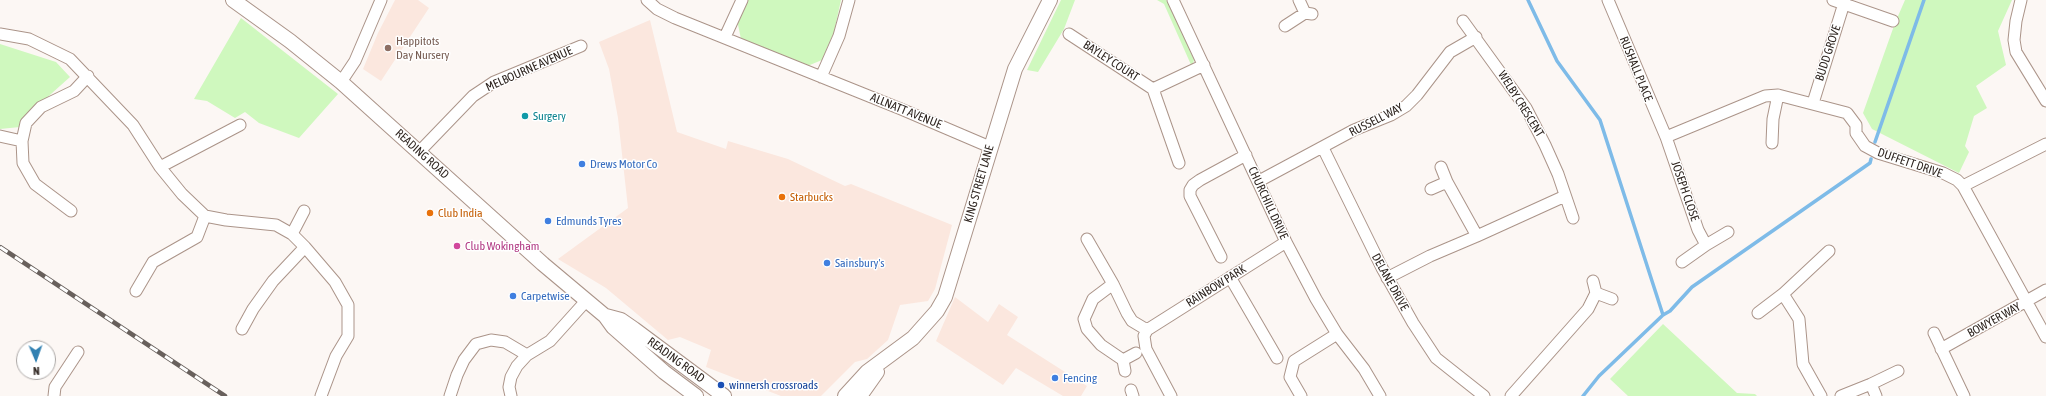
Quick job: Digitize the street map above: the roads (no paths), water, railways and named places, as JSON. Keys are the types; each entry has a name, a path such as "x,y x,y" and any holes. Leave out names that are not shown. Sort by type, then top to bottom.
{"main road":[{"name":"READING ROAD","path":"233,0 290,41 423,148 586,301 605,316 613,327 658,367 696,396"},
{"name":"KING STREET LANE","path":"845,396 867,372 913,338 927,323 945,296 951,282 990,147 1016,69 1050,0"},
{"name":"READING ROAD","path":"605,316 620,320 634,329 724,396"},
{"name":"KING STREET LANE","path":"860,396 890,354"}],"street":[{"path":"341,82 355,61 381,0"},
{"name":"ALLNATT AVENUE","path":"647,0 657,9 821,78 907,111 990,147"},
{"path":"725,37 742,0"},
{"path":"821,78 839,36 849,0"},
{"name":"CHURCHILL DRIVE","path":"1173,0 1259,181 1286,242 1337,334 1364,369 1380,396"},
{"path":"1285,26 1309,13 1299,0"},
{"name":"RUSHALL PLACE","path":"1608,0 1666,137"},
{"path":"1833,0 1845,2 1893,21"},
{"path":"2021,0 2016,21 2014,40 2016,52 2046,101"},
{"name":"BUDD GROVE","path":"1813,103 1845,2"},
{"name":"WELBY CRESCENT","path":"1463,21 1526,108 1545,145 1573,218"},
{"path":"0,34 29,39 70,59 88,76 132,125 160,167 182,194 205,216 226,220 276,225 292,234 306,248 335,282 348,305 348,336 336,356 321,396"},
{"name":"BAYLEY COURT","path":"1068,34 1153,89"},
{"name":"RUSSELL WAY","path":"1259,181 1354,130 1391,115 1406,106 1417,95 1450,52 1476,37"},
{"name":"MELBOURNE AVENUE","path":"423,148 473,96 489,85 581,46"},
{"path":"1179,163 1153,89 1204,65"},
{"path":"71,211 36,184 23,163 22,141 26,123 41,107 74,91 88,76"},
{"path":"1772,143 1773,119 1778,94"},
{"name":"DUFFETT DRIVE","path":"1666,137 1765,96 1778,94 1847,113 1856,125 1856,133 1865,146 1878,153 1943,173 1957,180 1963,186 2046,337"},
{"path":"160,167 240,125"},
{"path":"0,136 22,141"},
{"name":"JOSEPH CLOSE","path":"1666,137 1698,230 1706,245"},
{"path":"1963,186 2046,144"},
{"name":"DELANE DRIVE","path":"1323,148 1388,278 1413,323 1436,358 1484,396"},
{"path":"1221,257 1190,196 1190,190 1193,185 1200,180 1246,155"},
{"path":"1441,167 1447,182 1477,236"},
{"path":"1431,189 1447,182"},
{"path":"1388,278 1430,256 1565,196"},
{"path":"292,234 304,211"},
{"path":"136,291 153,262 197,237 205,216"},
{"path":"1682,262 1728,232"},
{"path":"1087,239 1113,284 1127,313 1132,320 1147,330 1144,336 1146,349 1171,396"},
{"name":"RAINBOW PARK","path":"1147,330 1150,326 1286,242"},
{"path":"242,328 253,309 273,281 306,248"},
{"path":"1758,313 1783,294 1829,252"},
{"path":"1230,277 1277,358"},
{"path":"1511,396 1588,308 1596,293 1593,281"},
{"path":"1113,284 1093,299 1084,319 1086,329 1101,346 1124,365 1136,353"},
{"name":"BOWYER WAY","path":"1941,349 2046,290"},
{"path":"1596,293 1612,299"},
{"path":"1783,294 1799,319 1803,364 1821,396"},
{"path":"511,396 509,387 511,377 527,355 550,340 586,301"},
{"path":"1934,333 1964,396"},
{"path":"1301,396 1290,377 1294,361 1337,334"},
{"path":"450,396 457,374 464,360 476,344 491,340 505,342 527,355"},
{"path":"54,396 55,387 78,352"},
{"path":"1841,396 1898,371"},
{"path":"1870,384 1876,396"}],"waterway":[{"path":"1528,0 1557,61 1600,120 1663,315"},
{"path":"1875,142 1924,0"},
{"path":"1583,396 1599,376 1663,315 1670,311 1692,287 1870,163 1871,159"}],"railway":[{"path":"0,247 225,396"}],"place":[{"name":"Happitots Day Nursery","path":"388,48"},
{"name":"Surgery","path":"525,116"},
{"name":"Drews Motor Co","path":"582,164"},
{"name":"Starbucks","path":"782,197"},
{"name":"Club India","path":"430,213"},
{"name":"Edmunds Tyres","path":"548,221"},
{"name":"Club Wokingham","path":"457,246"},
{"name":"Sainsbury's","path":"827,263"},
{"name":"Carpetwise","path":"513,296"},
{"name":"Fencing","path":"1055,378"},
{"name":"winnersh crossroads","path":"721,385"}]}
